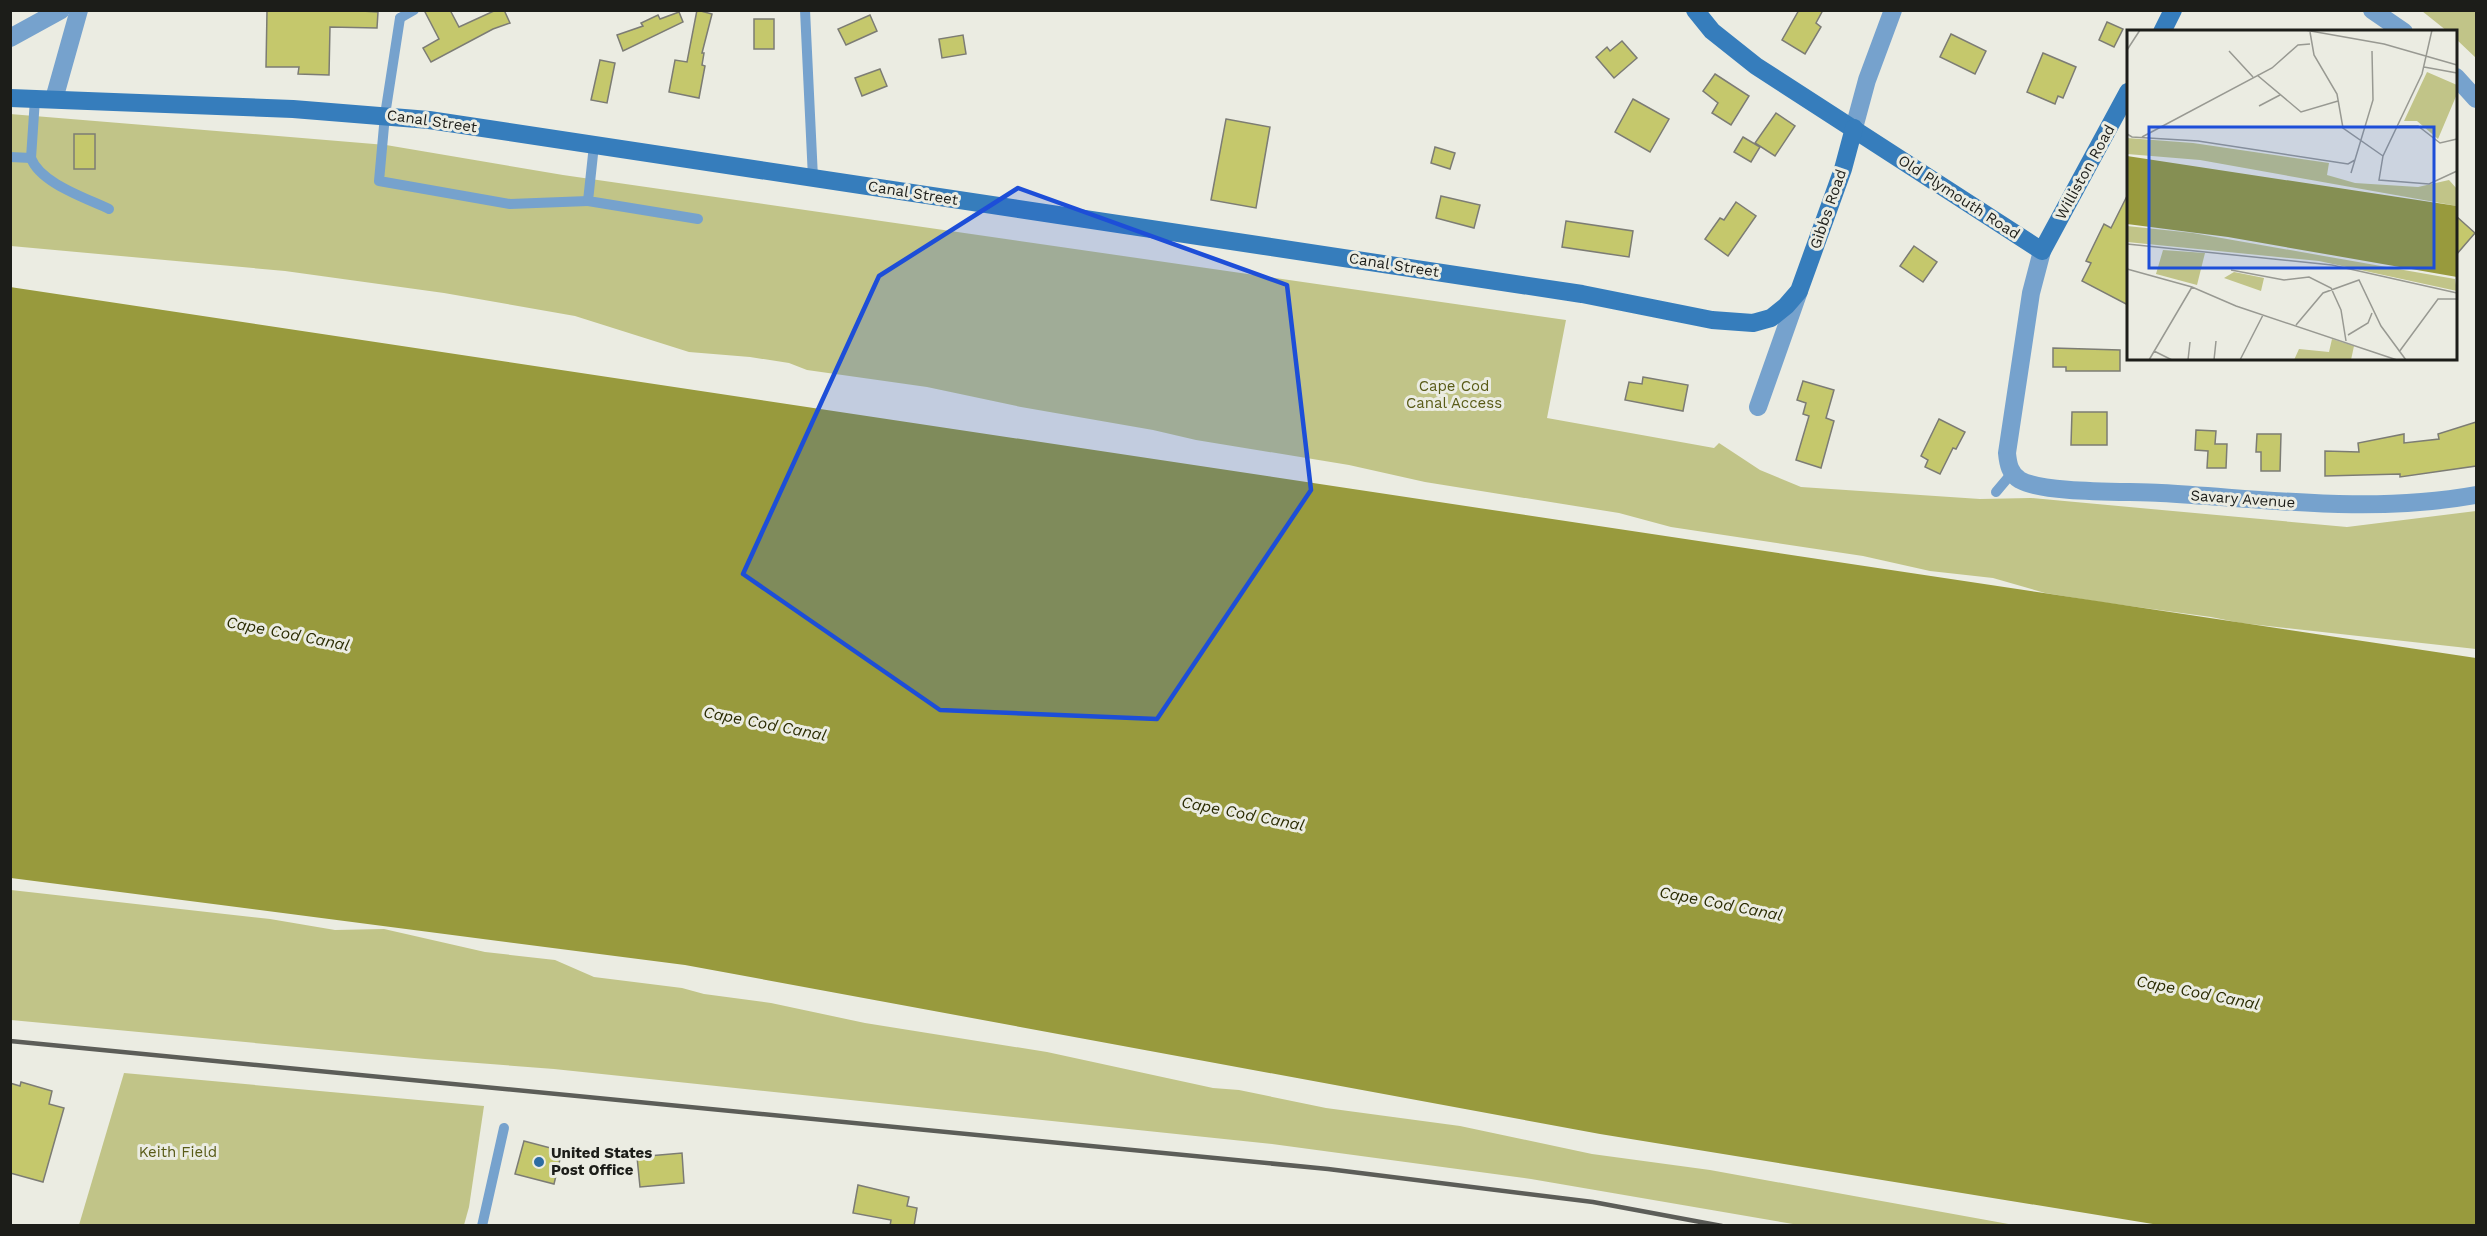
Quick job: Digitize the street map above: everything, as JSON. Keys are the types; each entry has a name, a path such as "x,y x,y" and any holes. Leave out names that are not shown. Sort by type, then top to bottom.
{"street":[{"path":"10,38 60,10"},
{"path":"54,99 79,10"},
{"name":"Old Plymouth Road","path":"1695,10 1733,49 2042,251"},
{"name":"Gibbs Road","path":"1758,407 1843,169 1867,80 1893,10"},
{"path":"2163,30 2173,10"},
{"path":"2374,11 2401,30"},
{"path":"2457,78 2476,99"},
{"name":"Williston Road","path":"2042,251 2127,94"},
{"name":"Canal Street","path":"10,98 385,115 1582,294 1723,321 1753,323 1771,318 1799,291"},
{"path":"2012,472 2008,464 2007,453 2031,293 2042,251"},
{"name":"Savary Avenue","path":"2012,472 2020,480 2031,484 2072,489 2312,504 2412,504 2476,495"}],"lane":[{"path":"414,10 396,14 379,181 510,204 588,201 698,219"},
{"path":"805,10 813,178"},
{"path":"35,99 31,159 34,166 47,178 109,209"},
{"path":"588,201 594,145"},
{"path":"10,157 31,159"},
{"path":"1996,492 2012,472"},
{"path":"482,1226 504,1128"}],"highlighted area":[{"path":"1018,188 1287,285 1311,490 1157,719 940,710 743,574 879,276"}],"green space":[{"path":"2422,11 2476,11 2476,58 2457,40 2457,30 2446,30"},
{"name":"Cape Cod Canal Access","path":"10,114 386,145 563,175 1566,320 1547,418 1714,448 1719,443 1760,470 1801,487 1980,499 2031,498 2347,527 2476,511 2476,649 2241,623 2045,593 1993,578 1930,571 1863,556 1671,527 1619,513 1425,482 1349,465 1196,440 927,387 807,370 789,363 750,357 689,352 575,316 444,293 285,271 11,246"},
{"path":"11,890 270,919 335,930 384,929 485,952 555,960 594,977 682,988 704,994 771,1003 865,1023 1047,1052 1213,1088 1239,1090 1326,1108 1460,1126 1592,1154 1710,1170 2014,1225 1799,1225 1531,1179 1272,1144 554,1069 11,1020"},
{"name":"Keith Field","path":"124,1073 484,1106 469,1207 464,1225 79,1225"}],"water":[{"name":"Cape Cod Canal","path":"10,287 2476,658 2476,1225 2159,1225 1600,1134 685,965 11,878"}],"building":[{"path":"424,10 450,10 459,27 496,10 504,10 510,23 493,29 431,62 423,48 439,39"},
{"path":"697,10 712,14 702,53 704,53 702,65 705,66 699,98 669,92 675,60 687,62"},
{"path":"1799,10 1823,10 1816,23 1821,27 1805,54 1782,40"},
{"path":"267,11 378,12 377,28 330,27 329,75 298,74 299,67 266,67"},
{"path":"679,12 683,22 623,51 617,35 643,26 641,23 658,15 660,19"},
{"path":"870,15 877,31 846,45 838,29"},
{"path":"754,19 774,19 774,49 754,49"},
{"path":"2107,22 2123,29 2114,47 2099,40"},
{"path":"1951,34 1986,51 1975,74 1940,57"},
{"path":"963,35 966,54 942,58 939,39"},
{"path":"1622,41 1637,58 1614,78 1596,57 1607,47 1610,51"},
{"path":"2043,53 2076,67 2063,98 2058,96 2055,104 2027,92"},
{"path":"600,60 615,63 607,103 591,100"},
{"path":"880,69 887,86 862,96 855,78"},
{"path":"1715,74 1749,96 1731,125 1712,113 1718,103 1703,91"},
{"path":"1633,99 1669,119 1650,152 1615,132"},
{"path":"1776,113 1795,126 1775,156 1755,143"},
{"path":"1226,119 1270,127 1256,208 1211,200"},
{"path":"74,134 95,134 95,169 74,169"},
{"path":"1743,137 1760,147 1751,162 1734,152"},
{"path":"1435,147 1455,153 1450,169 1431,163"},
{"path":"1441,196 1480,205 1474,228 1436,218"},
{"path":"2127,196 2127,304 2082,281 2091,263 2086,261 2104,224 2111,228"},
{"path":"1736,202 1756,216 1728,256 1705,239 1720,218 1724,220"},
{"path":"2457,217 2475,233 2457,254"},
{"path":"1566,221 1633,231 1629,257 1562,247"},
{"path":"1914,246 1937,262 1923,282 1900,266"},
{"path":"2053,348 2120,350 2120,371 2066,371 2066,367 2053,367"},
{"path":"1643,377 1688,385 1683,411 1625,400 1629,382 1642,384"},
{"path":"1803,381 1834,390 1826,418 1834,421 1821,468 1796,460 1809,416 1803,414 1806,403 1797,400"},
{"path":"2072,412 2107,412 2107,445 2071,445"},
{"path":"1939,419 1965,432 1956,449 1953,448 1940,474 1925,467 1928,460 1921,456"},
{"path":"2476,422 2476,466 2400,477 2400,474 2325,476 2325,451 2359,452 2358,443 2404,434 2404,443 2439,439 2438,434"},
{"path":"2196,430 2216,431 2215,444 2227,444 2226,468 2207,468 2208,451 2195,450"},
{"path":"2257,434 2281,434 2280,471 2261,471 2261,452 2256,452"},
{"path":"21,1082 52,1091 49,1104 64,1108 43,1182 10,1173 10,1083 20,1086"},
{"name":"United States Post Office","path":"524,1141 562,1151 554,1184 515,1174"},
{"path":"682,1153 684,1183 640,1187 637,1157"},
{"path":"858,1185 909,1197 907,1206 917,1208 914,1226 890,1226 891,1220 853,1213"}],"railway":[{"path":"10,1041 1328,1169 1593,1202 1722,1226"}],"place":[{"name":"United States Post Office","path":"539,1162"}]}
